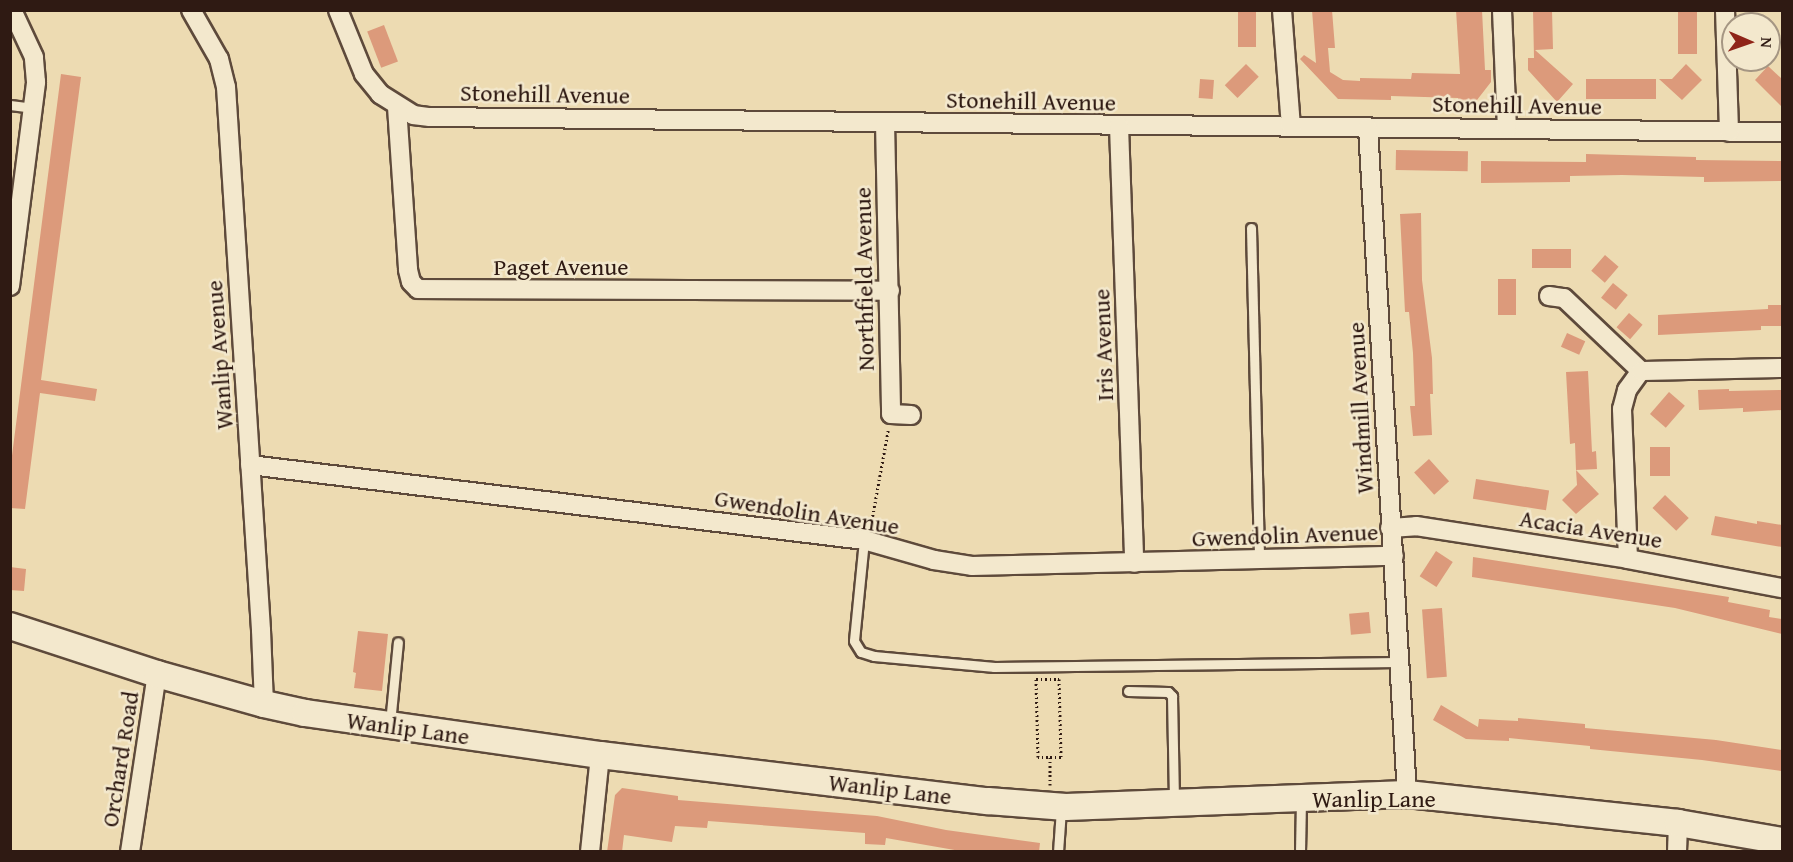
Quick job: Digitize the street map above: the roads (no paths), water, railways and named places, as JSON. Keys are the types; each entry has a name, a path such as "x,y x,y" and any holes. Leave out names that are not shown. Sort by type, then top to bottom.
{"street":[{"path":"10,286 34,108 34,57 12,10"},
{"name":"Wanlip Avenue","path":"191,10 219,59 225,87 264,704"},
{"name":"Stonehill Avenue","path":"338,10 364,74 380,94 397,107 413,115 430,117 1782,132"},
{"path":"1282,10 1290,127"},
{"path":"1502,10 1507,129"},
{"path":"1725,10 1729,132"},
{"name":"Paget Avenue","path":"397,107 408,270 411,282 418,289 890,291"},
{"name":"Northfield Avenue","path":"885,122 891,414 911,414"},
{"name":"Iris Avenue","path":"1119,126 1134,563"},
{"name":"Windmill Avenue","path":"1368,128 1407,794"},
{"path":"1563,296 1641,371 1782,368"},
{"path":"1628,559 1622,410 1627,390 1641,371"},
{"name":"Gwendolin Avenue","path":"250,465 866,541 934,560 972,566 1394,556"},
{"name":"Acacia Avenue","path":"1390,528 1416,526 1628,559 1782,588"},
{"name":"Wanlip Lane","path":"10,626 157,674 264,704 389,726 600,755 1056,807 1174,805 1407,794 1677,823 1782,841"},
{"name":"Orchard Road","path":"130,852 157,674"},
{"path":"590,852 600,755"},
{"path":"1677,823 1677,852"}],"lane":[{"path":"10,105 34,108"},
{"path":"1251,228 1259,560"},
{"path":"866,541 854,641 861,652 874,656 994,667 1399,662"},
{"path":"389,726 398,642"},
{"path":"1128,691 1168,692 1172,696 1174,805"},
{"path":"1300,798 1300,852"},
{"path":"1056,807 1058,852"}]}
